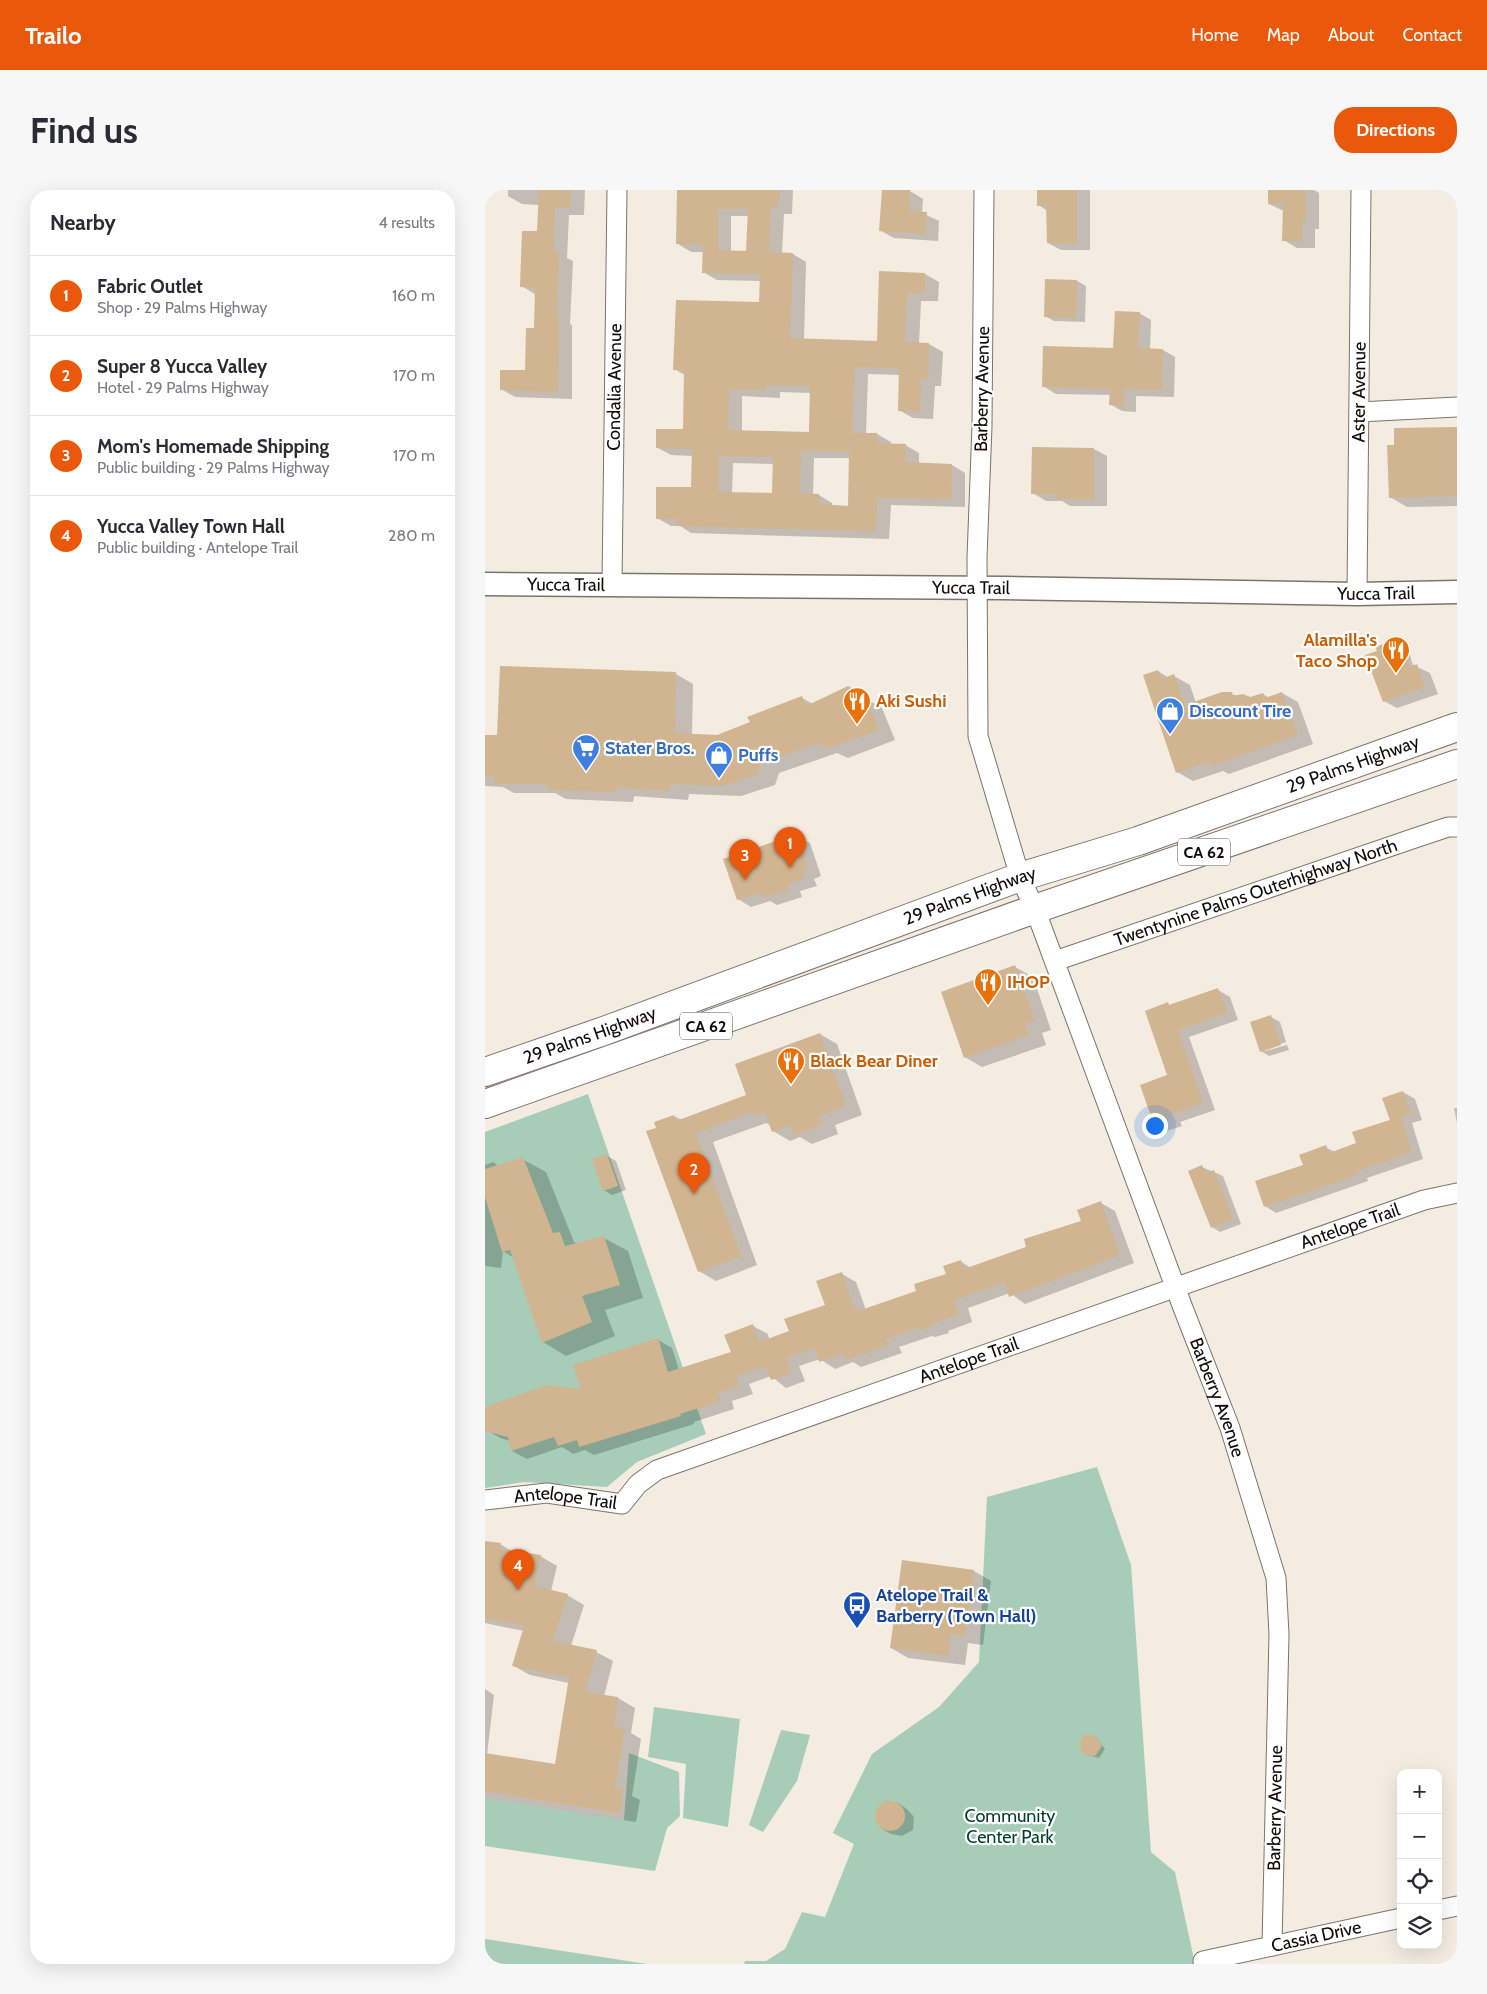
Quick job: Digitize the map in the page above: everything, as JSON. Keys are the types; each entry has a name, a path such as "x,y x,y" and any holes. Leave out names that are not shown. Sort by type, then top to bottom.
{"main road":[{"name":"29 Palms Highway","path":"485,1072 601,1032 1020,877 1139,841 1457,727"},
{"name":"29 Palms Highway","path":"485,1104 1035,909 1457,764"}],"street":[{"name":"Condalia Avenue","path":"612,585 617,190"},
{"name":"Barberry Avenue","path":"984,190 978,588 978,736 1020,877 1035,909 1230,1428 1276,1578 1279,1634 1272,1946"},
{"name":"Aster Avenue","path":"1357,594 1361,190"},
{"path":"1359,412 1457,407"},
{"name":"Yucca Trail","path":"485,584 978,588 1357,594 1457,592"},
{"name":"Twentynine Palms Outerhighway North","path":"1055,962 1415,838 1448,827 1457,827"},
{"name":"Antelope Trail","path":"485,1500 547,1493 622,1504 638,1484 657,1470 1425,1200 1457,1194"},
{"path":"1442,1909 1457,1906"},
{"name":"Cassia Drive","path":"1203,1961 1397,1919"}],"green space":[{"path":"588,1094 706,1434 637,1462 607,1487 524,1482 485,1488 485,1132"},
{"name":"Community Center Park","path":"1097,1467 1131,1565 1151,1852 1175,1872 1195,1964 744,1964 745,1961 766,1961 785,1949 802,1912 825,1917 854,1844 833,1833 872,1754 939,1707 979,1662 987,1497"},
{"path":"654,1707 740,1719 728,1827 683,1818 686,1764 648,1757"},
{"path":"781,1730 810,1735 797,1781 763,1832 749,1825"},
{"path":"629,1753 679,1772 680,1816 667,1828 655,1871 485,1846 485,1798 624,1820"},
{"path":"485,1939 647,1964 485,1964"}],"building":[{"path":"539,190 571,190 570,208 555,207 554,251 559,252 557,316 559,316 558,392 500,390 500,370 525,370 526,328 534,328 535,288 520,287 522,231 537,231"},
{"path":"677,190 780,190 779,207 771,207 769,252 793,253 790,338 877,341 879,271 925,273 925,294 907,293 905,342 929,343 928,379 921,379 920,412 898,411 899,368 855,367 852,433 877,433 877,443 906,444 905,462 952,464 951,499 877,498 876,531 677,526 676,519 656,519 656,487 691,487 692,449 656,448 656,429 683,429 684,370 673,370 676,300 759,302 760,274 702,273 703,244 676,244","holes":["718,209 748,209 746,251 718,250","766,385 810,386 809,432 728,430 729,389 766,390","801,451 849,451 848,506 819,504 819,494 800,493","719,456 773,457 772,493 719,492"]},
{"path":"882,190 910,190 909,211 927,212 925,234 879,231"},
{"path":"1037,190 1077,190 1077,243 1047,243 1046,205 1037,206"},
{"path":"1268,190 1306,190 1306,222 1302,222 1302,241 1282,241 1283,204 1268,204"},
{"path":"1045,279 1077,280 1076,318 1044,317"},
{"path":"1115,311 1140,312 1138,348 1163,349 1162,390 1124,389 1124,406 1109,405 1110,389 1042,387 1043,346 1113,348"},
{"path":"1457,427 1457,496 1389,498 1387,445 1394,445 1394,428"},
{"path":"1032,447 1094,448 1094,499 1055,499 1055,494 1031,494"},
{"name":"Alamilla's Taco Shop","path":"1395,640 1402,661 1407,660 1409,667 1417,664 1425,687 1383,702 1365,655 1377,651 1375,647"},
{"path":"500,666 676,672 675,733 717,735 750,722 747,717 802,696 806,706 848,686 865,696 879,730 829,748 818,743 761,763 757,775 723,786 671,784 670,791 617,787 616,792 547,790 547,784 495,784 495,777 485,777 485,735 497,735"},
{"path":"1158,670 1162,679 1174,674 1185,705 1222,692 1232,692 1233,696 1243,694 1250,697 1263,693 1265,698 1282,692 1298,735 1212,766 1210,761 1176,773 1143,675"},
{"path":"797,834 808,869 802,871 804,879 788,884 789,890 763,898 761,892 737,900 723,859"},
{"name":"IHOP","path":"1015,965 1035,1020 1025,1024 1029,1035 964,1058 941,992"},
{"path":"1218,988 1227,1013 1178,1030 1203,1103 1169,1115 1170,1119 1154,1125 1140,1085 1167,1075 1145,1011 1168,1002 1169,1005"},
{"path":"1271,1015 1281,1045 1260,1052 1250,1022"},
{"path":"820,1033 846,1106 819,1116 822,1124 794,1135 790,1125 772,1132 765,1113 754,1117 752,1112 696,1133 741,1256 698,1272 646,1131 656,1128 654,1122 674,1115 676,1121 746,1095 735,1064"},
{"path":"1403,1091 1411,1113 1401,1117 1412,1152 1356,1171 1357,1175 1264,1207 1255,1181 1303,1165 1299,1155 1326,1145 1329,1153 1356,1143 1352,1132 1390,1120 1382,1098"},
{"path":"607,1154 618,1186 603,1191 592,1159"},
{"path":"523,1157 553,1233 560,1232 565,1246 604,1236 620,1285 582,1296 592,1322 542,1343 510,1250 502,1252 485,1197 485,1169"},
{"path":"1202,1165 1206,1174 1214,1170 1233,1219 1211,1228 1188,1171"},
{"path":"1101,1201 1120,1255 1009,1297 1005,1282 954,1300 959,1314 934,1323 935,1325 920,1330 918,1328 886,1339 888,1345 846,1360 844,1353 819,1362 815,1348 786,1358 791,1373 771,1380 765,1366 736,1376 739,1386 718,1393 721,1401 680,1414 681,1416 579,1447 577,1440 558,1446 554,1437 511,1451 508,1437 485,1431 485,1407 546,1385 581,1389 573,1365 658,1338 668,1372 731,1352 724,1335 753,1324 759,1342 789,1331 784,1319 825,1305 816,1281 842,1272 854,1308 857,1307 858,1311 916,1291 914,1284 946,1274 943,1266 961,1260 964,1269 1026,1247 1024,1239 1081,1221 1077,1210"},
{"path":"485,1541 501,1543 499,1549 541,1555 534,1586 568,1594 553,1641 597,1650 585,1692 618,1697 614,1726 625,1728 615,1788 623,1789 620,1813 485,1791 485,1753 555,1764 569,1677 512,1666 524,1626 485,1618"},
{"path":"902,1560 974,1570 965,1636 951,1633 948,1656 890,1648"},
{"path":"1084,1734 1096,1736 1102,1746 1095,1756 1084,1755 1079,1745"},
{"path":"890,1801 901,1805 905,1816 901,1827 890,1831 879,1827 875,1816 879,1805"}],"place":[{"name":"Alamilla's Taco Shop","path":"1396,674"},
{"name":"Aki Sushi","path":"857,725"},
{"name":"Discount Tire","path":"1170,735"},
{"name":"Stater Bros.","path":"586,772"},
{"name":"Puffs","path":"719,779"},
{"name":"Fabric Outlet","path":"790,868"},
{"name":"Mom's Homemade Shipping","path":"745,880"},
{"name":"IHOP","path":"988,1006"},
{"name":"Black Bear Diner","path":"791,1085"},
{"name":"Super 8 Yucca Valley","path":"694,1194"},
{"name":"Yucca Valley Town Hall","path":"518,1590"},
{"name":"Atelope Trail & Barberry (Town Hall)","path":"857,1629"}]}
